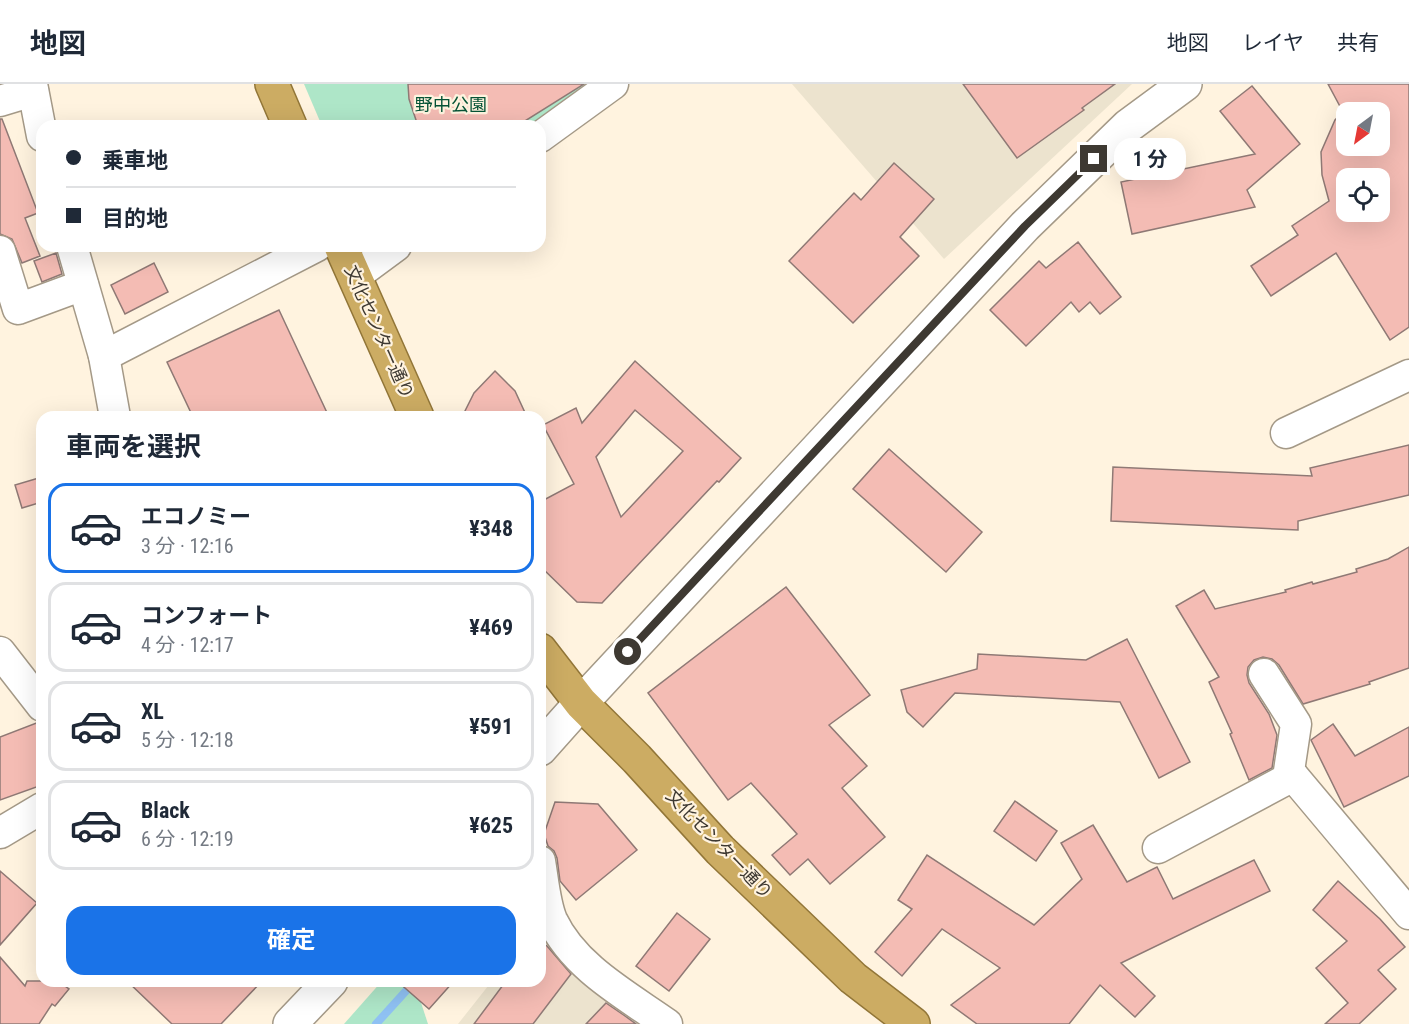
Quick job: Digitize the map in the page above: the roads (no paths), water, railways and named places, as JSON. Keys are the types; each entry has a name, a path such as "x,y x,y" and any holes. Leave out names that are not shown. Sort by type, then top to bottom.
{"highway":[{"path":"272,84 287,120"},
{"name":"文化センター通り","path":"344,252 414,411"},
{"name":"文化センター通り","path":"546,658 581,703 645,767 720,850 853,978 913,1024"}],"street":[{"path":"546,133 613,84"},
{"path":"546,742 1025,226 1128,126 1185,84"},
{"path":"0,101 32,88 39,120"},
{"path":"0,251 18,309 83,285"},
{"path":"74,252 104,356 114,411"},
{"path":"104,356 305,252"},
{"path":"354,277 388,252"},
{"path":"1286,433 1409,375"},
{"path":"0,652 36,698"},
{"path":"1264,674 1296,724 1289,771 1396,880 1409,914"},
{"path":"1158,848 1293,776"},
{"path":"0,833 36,812"},
{"path":"546,892 551,918 568,946 597,974 667,1024"},
{"path":"290,1024 325,987"}],"waterway":[{"path":"376,1024 410,987"}],"park label":[{"name":"野中公園","path":"451,105"}]}
